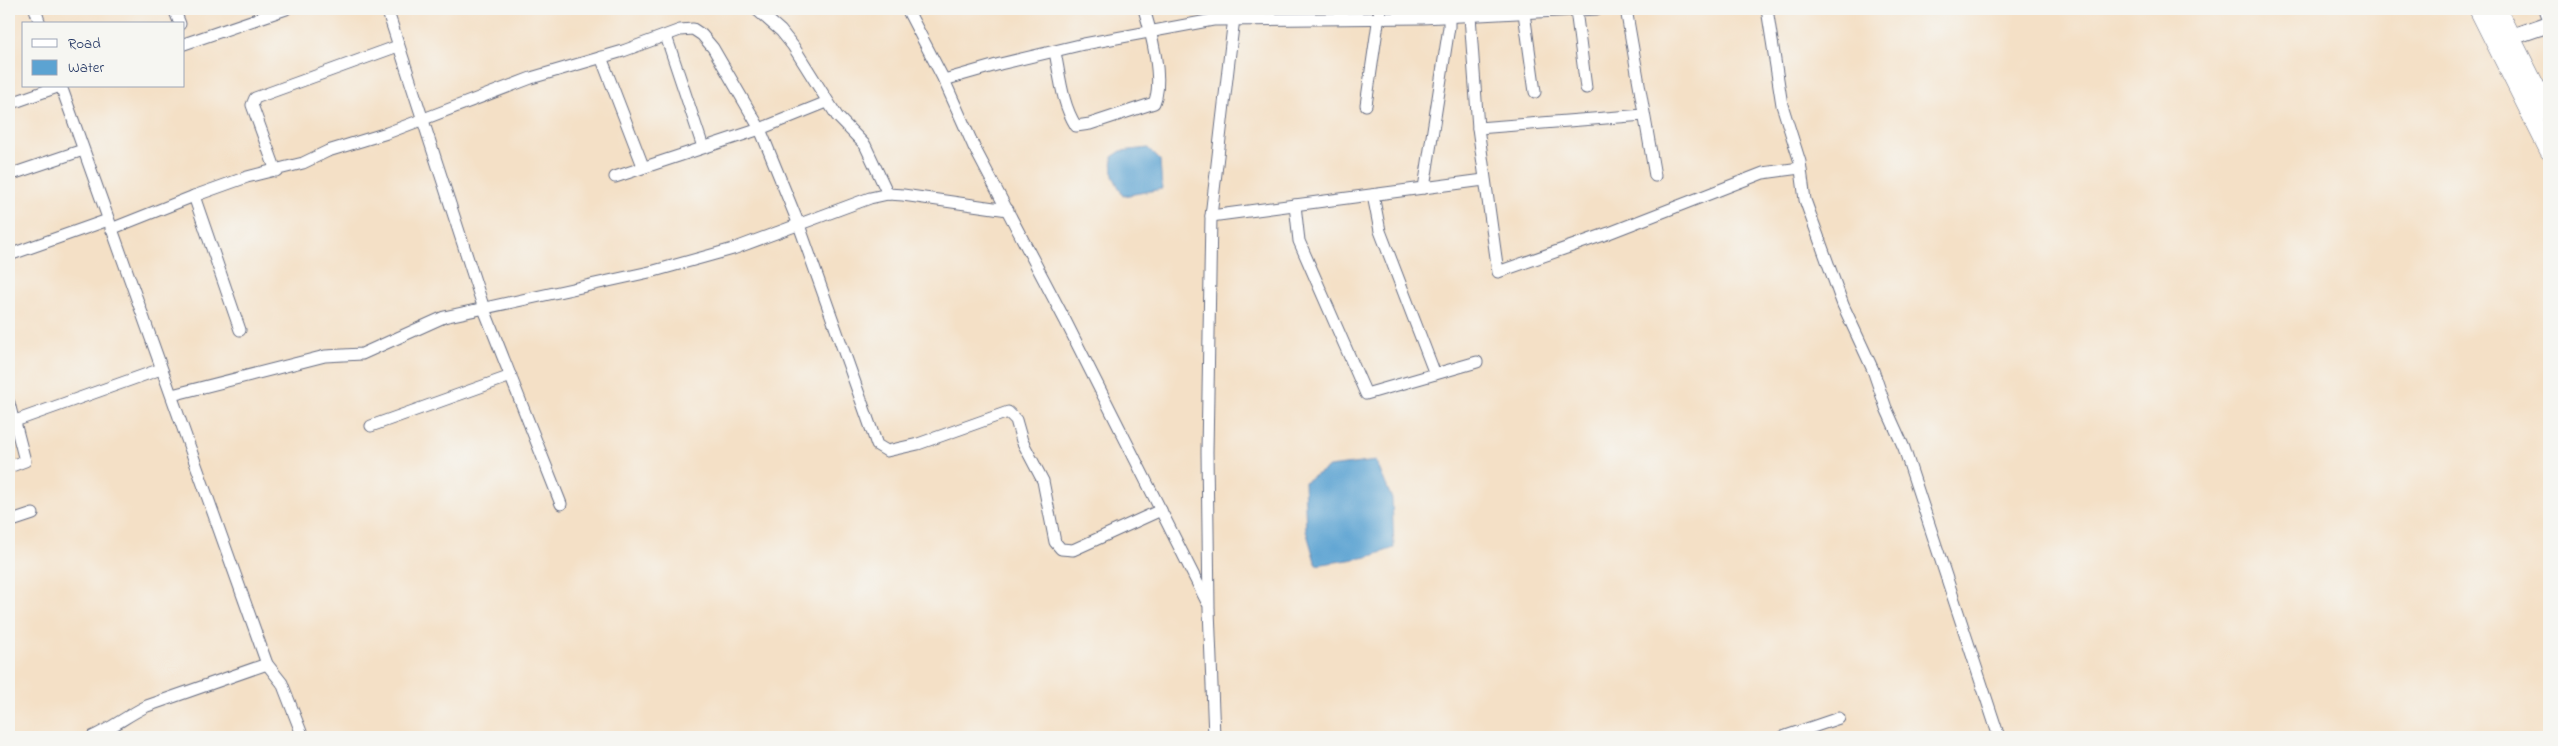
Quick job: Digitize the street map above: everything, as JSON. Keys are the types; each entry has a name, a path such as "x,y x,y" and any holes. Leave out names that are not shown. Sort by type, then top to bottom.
{"main road":[{"path":"2478,9 2503,39 2549,113"},
{"path":"2498,9 2503,39 2549,151"}],"street":[{"path":"35,9 39,22"},
{"path":"174,9 179,22"},
{"path":"185,40 286,9"},
{"path":"387,9 484,309 561,504"},
{"path":"756,9 780,30 793,46 808,67 837,116 865,145 888,194"},
{"path":"907,9 944,80 974,147 1161,510 1209,609"},
{"path":"1055,52 1070,116 1076,126 1090,124 1154,102 1158,94 1157,81 1150,30 1144,9"},
{"path":"944,80 1000,64 1150,30 1213,20 1234,14 1449,13 1470,16 1500,11 1597,9"},
{"path":"1626,9 1655,176"},
{"path":"1767,9 1782,105 1800,168 1805,200 1843,305 1873,370 1886,408 1904,448 1999,737"},
{"path":"2503,39 2549,22 2545,9"},
{"path":"1576,10 1586,88"},
{"path":"1524,12 1535,92"},
{"path":"1366,105 1380,13"},
{"path":"1424,188 1449,13"},
{"path":"1214,737 1209,609 1207,452 1211,216 1234,14"},
{"path":"1470,16 1478,128 1498,272 1609,233 1763,173 1800,168"},
{"path":"9,255 109,225 247,177 276,171 328,151 387,133 422,118 532,78 693,29 702,35 713,48 760,129 799,225 877,444 886,451 918,444 1008,412 1016,420 1022,441 1043,481 1055,542 1062,549 1073,550 1161,510"},
{"path":"666,36 703,147"},
{"path":"276,171 252,106 255,98 398,46"},
{"path":"602,57 643,166"},
{"path":"9,104 55,88"},
{"path":"62,88 267,664 282,683 303,737"},
{"path":"614,177 760,129 827,102"},
{"path":"1478,128 1644,115"},
{"path":"9,175 83,150"},
{"path":"1211,216 1484,180"},
{"path":"172,395 325,356 362,354 436,319 654,271 734,249 870,198 888,194 1008,210"},
{"path":"1372,195 1380,231 1435,374"},
{"path":"194,196 240,330"},
{"path":"1295,205 1299,241 1366,394 1477,362"},
{"path":"13,425 161,369"},
{"path":"370,426 511,376"},
{"path":"9,403 13,425 25,461 9,467"},
{"path":"9,522 33,514"},
{"path":"92,737 110,729 130,714 147,706 267,664"},
{"path":"1783,737 1839,718"}],"water":[{"path":"1148,148 1160,160 1162,189 1123,196 1113,176 1112,157 1121,151"},
{"path":"1376,461 1392,499 1394,548 1368,557 1316,565 1306,530 1304,482 1329,467"}]}
